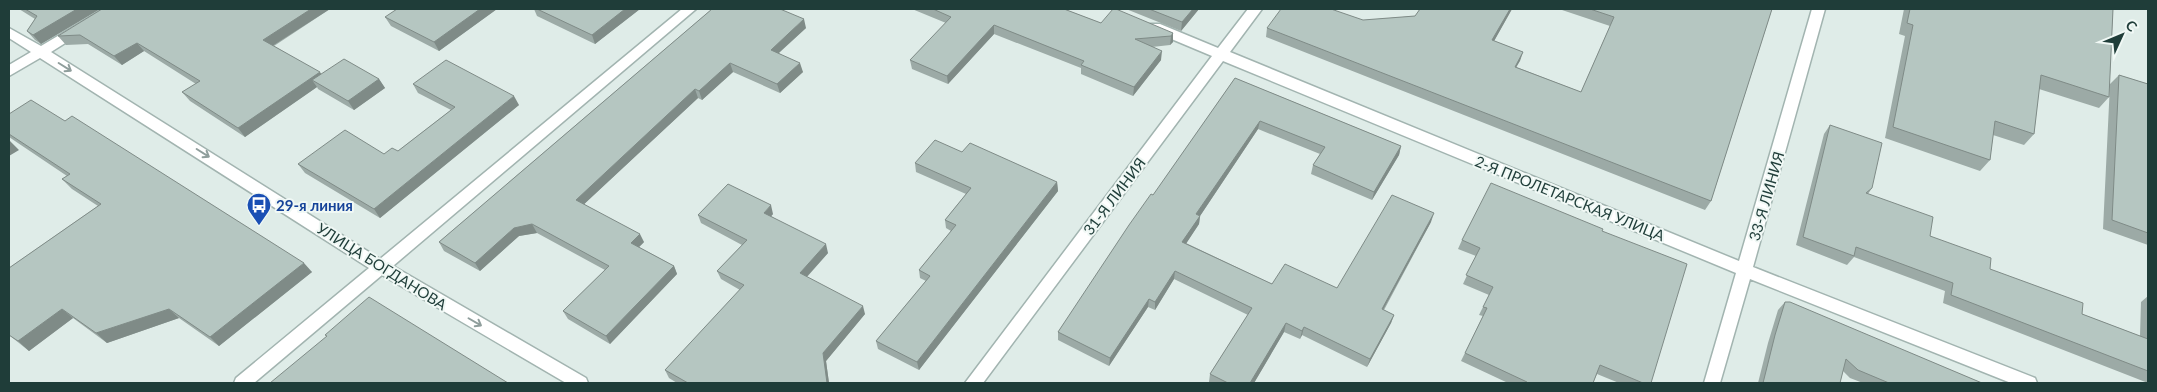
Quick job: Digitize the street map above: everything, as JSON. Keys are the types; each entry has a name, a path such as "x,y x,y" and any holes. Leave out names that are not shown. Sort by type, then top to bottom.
{"street":[{"path":"9,70 112,9"},
{"path":"242,383 690,9"},
{"name":"31-Я ЛИНИЯ","path":"974,383 1255,9"},
{"name":"33-Я ЛИНИЯ","path":"1712,383 1819,9"},
{"name":"2-Я ПРОЛЕТАРСКАЯ УЛИЦА","path":"1140,20 1745,270 2028,383"},
{"name":"УЛИЦА БОГДАНОВА","path":"9,32 382,267 580,383"}],"building":[{"path":"25,9 77,9 33,35 27,31 37,16"},
{"path":"102,9 311,9 263,40 320,72 238,128 182,92 200,81 137,43 114,56 80,35 58,36"},
{"path":"397,9 480,9 434,42 385,17"},
{"path":"537,9 625,9 592,35"},
{"path":"712,9 780,9 804,19 771,50 800,63 777,84 730,63 699,91 695,89 576,200 640,234 631,243 674,266 606,336 563,311 609,266 532,224 514,228 475,263 439,242"},
{"path":"933,9 1064,9 1101,23 1113,9 1116,9 1173,33 1171,36 1135,39 1162,51 1134,87 1081,65 1084,61 994,25 947,76 910,60 951,17"},
{"path":"1149,9 1193,9 1182,22"},
{"path":"1281,9 1331,9 1363,20 1415,16 1420,9 1510,9 1492,40 1523,52 1515,67 1581,92 1614,17 1590,9 1772,9 1711,201 1267,28"},
{"path":"1910,9 2113,9 2109,97 2041,75 2034,134 1995,121 1990,160 1893,127 1913,25 1907,23"},
{"path":"344,59 379,79 348,101 312,80"},
{"path":"446,60 514,96 374,209 298,164 345,130 384,154 392,148 398,151 455,107 413,84"},
{"path":"2119,75 2148,84 2148,233 2112,220"},
{"path":"1235,78 1401,146 1374,192 1313,165 1325,147 1260,121 1196,214 1200,216 1182,242 1272,284 1285,264 1337,288 1392,195 1434,213 1382,309 1394,315 1370,359 1304,327 1302,331 1286,323 1250,383 1228,383 1210,374 1252,308 1175,271 1155,302 1149,299 1110,358 1058,332 1129,225 1151,194 1153,195"},
{"path":"31,100 65,121 72,116 304,263 210,337 169,309 96,333 62,309 18,341 9,335 9,268 101,204 62,179 70,174 9,134 9,114"},
{"path":"1830,125 1882,143 1872,188 1866,193 1933,217 1930,236 1991,258 1990,269 2083,303 2082,314 2148,339 2148,371 1951,295 1953,283 1856,247 1854,256 1803,237"},
{"path":"935,140 962,152 970,143 1057,182 917,362 876,341 930,276 919,270 956,225 945,220 971,188 915,163"},
{"path":"1491,183 1603,229 1602,231 1687,264 1651,383 1643,383 1600,365 1593,383 1526,383 1465,353 1487,308 1483,307 1493,287 1466,275 1480,248 1462,240"},
{"path":"728,184 771,205 764,213 826,244 800,273 863,306 823,353 827,383 688,383 665,370 744,285 717,271 747,240 698,215"},
{"path":"369,297 508,383 270,383 327,336 325,335"},
{"path":"1785,302 1790,302 1982,383 1889,383 1858,370 1846,359 1840,383 1763,383"}],"place":[{"name":"29-я линия","path":"259,226"}]}
